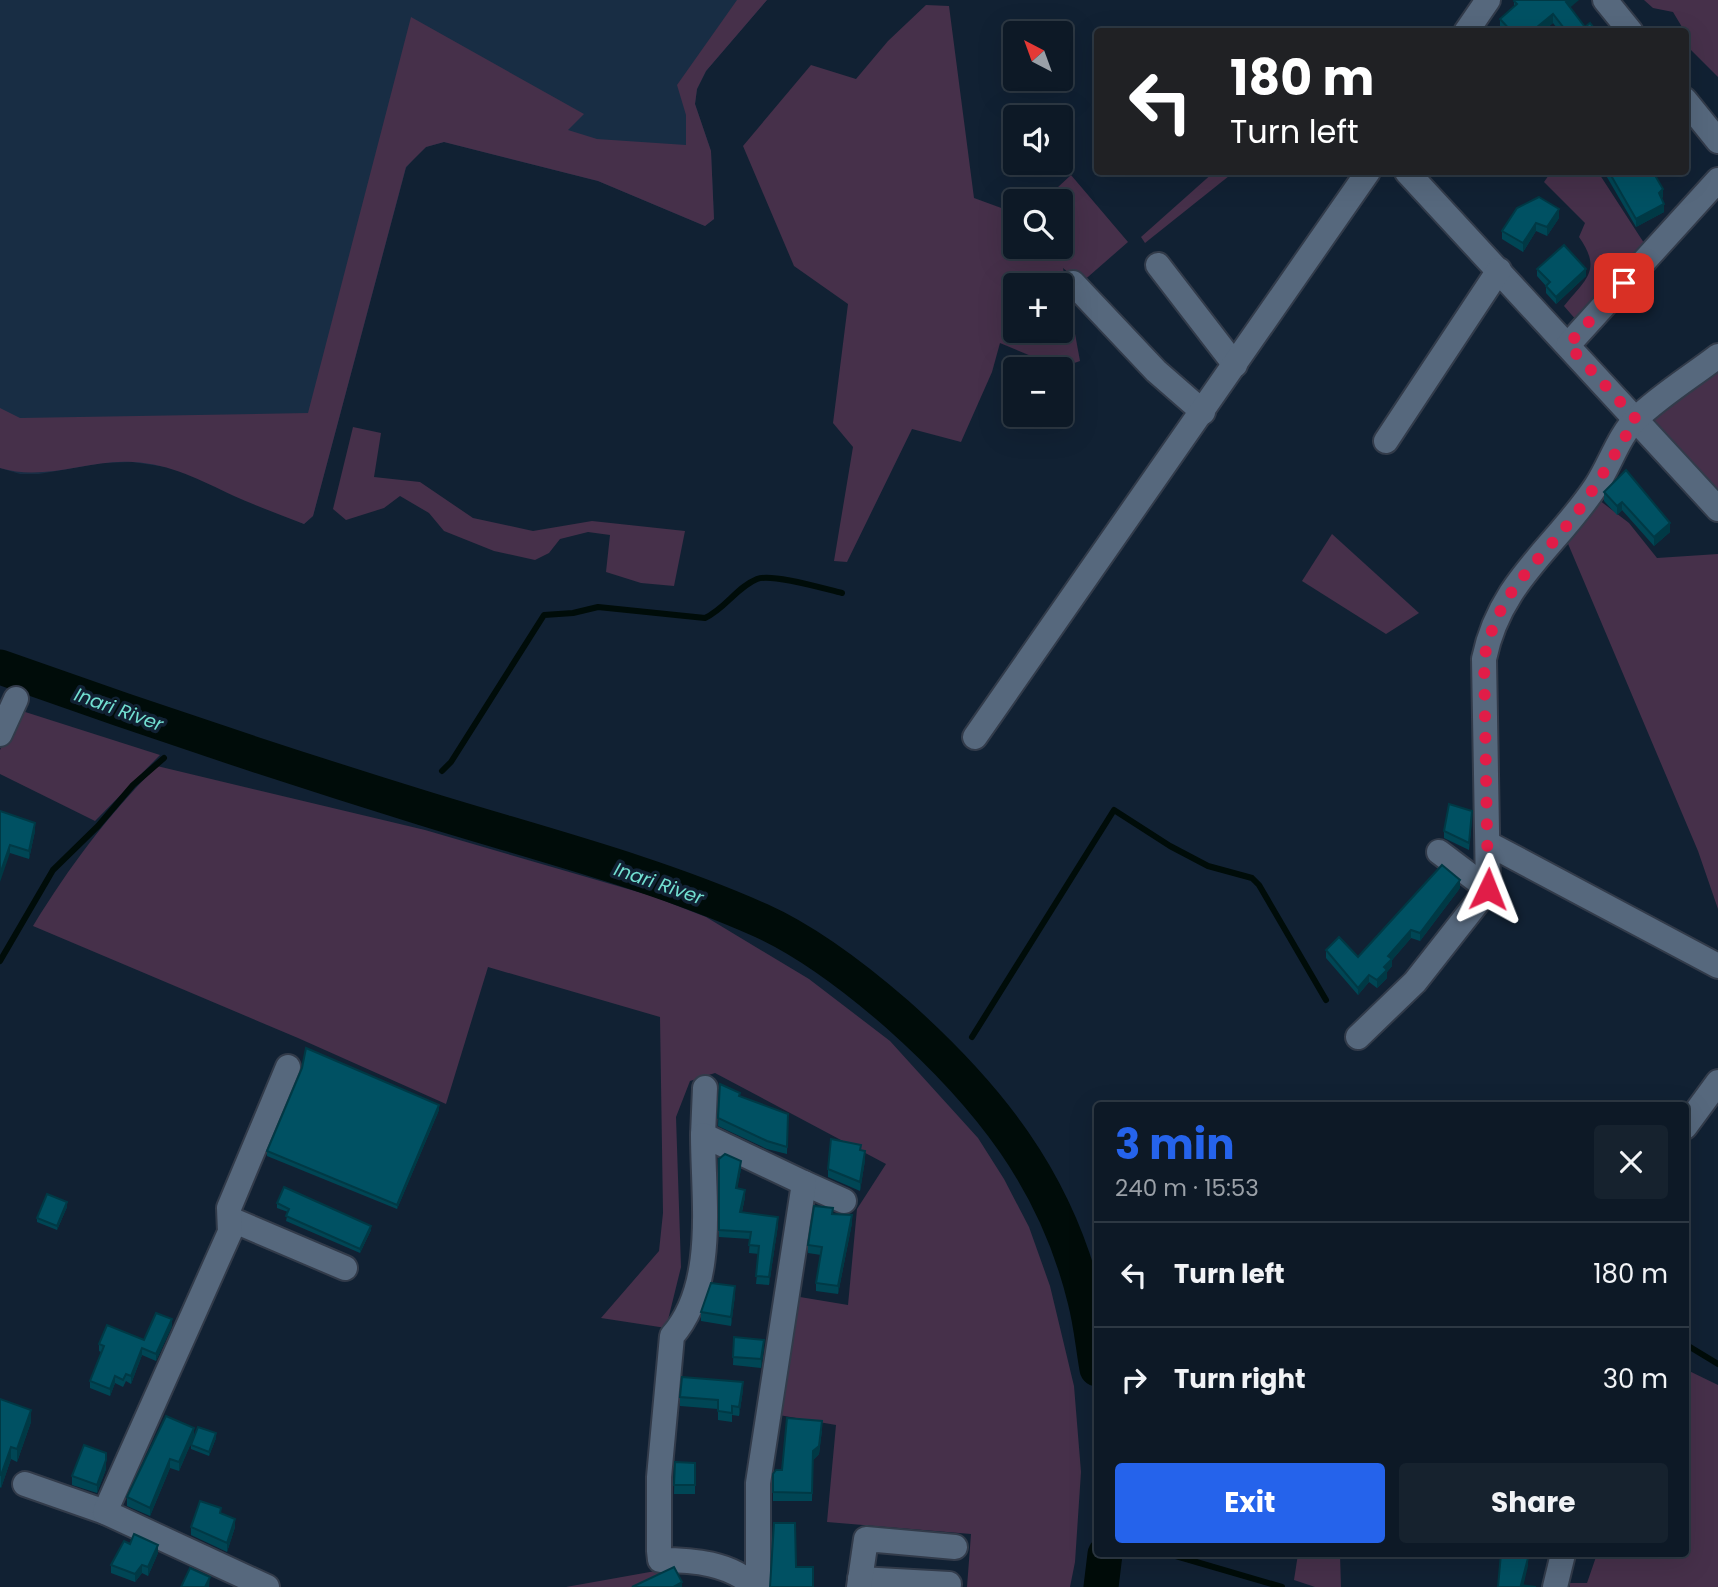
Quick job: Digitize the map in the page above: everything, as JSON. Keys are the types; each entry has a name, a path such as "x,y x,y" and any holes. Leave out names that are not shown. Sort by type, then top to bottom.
{"street":[{"path":"1469,28 1488,0"},
{"path":"1605,0 1628,28"},
{"path":"1689,105 1718,141"},
{"path":"975,737 1366,175"},
{"path":"1410,175 1718,509"},
{"path":"1568,345 1718,180"},
{"path":"1158,265 1235,365"},
{"path":"1387,441 1499,270"},
{"path":"1073,283 1156,371 1203,412"},
{"path":"1358,1037 1415,982 1488,889 1484,659 1488,641 1516,582 1570,522 1596,486 1636,419 1718,356"},
{"path":"0,734 16,699"},
{"path":"1489,844 1718,966"},
{"path":"1439,852 1488,889"},
{"path":"105,1512 230,1232 229,1208 288,1068"},
{"path":"1689,1122 1718,1082"},
{"path":"705,1088 704,1258 699,1288 683,1323 672,1336 659,1477 659,1551 660,1560 699,1563 733,1570 756,1587"},
{"path":"703,1135 845,1201"},
{"path":"756,1587 758,1483 804,1183"},
{"path":"230,1219 345,1268"},
{"path":"26,1484 105,1512 240,1582 267,1587"},
{"path":"949,1584 860,1583 866,1539 955,1547"},
{"path":"1555,1587 1562,1557"}],"shaded area":[{"path":"0,0 767,0 706,71 697,89 695,104 711,151 714,219 705,226 598,181 444,142 426,147 415,157 406,168 313,516 304,524 180,469 132,462 103,463 39,474 20,474 0,468"},
{"path":"737,0 767,0 706,71 697,89 695,104 711,151 714,219 705,226 598,181 444,142 426,147 406,167 313,516 304,524 185,474 147,463 116,462 33,473 0,468 0,408 20,418 308,413 411,17 584,114 568,130 597,139 686,145 686,115 677,85"},
{"path":"1644,0 1718,0 1718,77 1691,50 1689,28 1683,28 1673,12 1653,8"},
{"path":"926,5 949,6 974,198 1003,209 1003,259 1073,259 1073,189 1056,189 1071,175 1128,242 1081,283 1073,273 1063,268 1064,273 1003,273 1003,343 1073,343 1073,323 1080,361 1073,363 1073,357 1034,357 1000,343 992,372 961,442 912,429 847,562 834,561 853,447 833,423 848,304 794,266 743,146 811,65 856,79 888,41"},
{"path":"1211,175 1230,175 1145,243 1141,237"},
{"path":"1549,175 1600,175 1644,243 1577,321 1564,306 1589,273 1590,258 1579,237 1585,223 1544,182"},
{"path":"1718,367 1718,496 1653,429 1655,418"},
{"path":"353,427 381,433 374,477 420,482 473,518 533,531 592,521 685,531 674,586 641,583 606,572 610,535 588,532 560,539 549,553 535,560 494,551 444,531 429,513 400,496 384,508 346,520 333,509"},
{"path":"1599,500 1629,523 1657,558 1718,554 1718,909 1698,851 1566,539"},
{"path":"1332,534 1419,613 1386,634 1302,581"},
{"path":"19,710 160,755 95,821 0,774 0,750"},
{"path":"157,766 425,830 652,896 706,917 809,979 890,1041 978,1138 1004,1179 1029,1227 1050,1286 1074,1386 1081,1472 1075,1562 1070,1587 967,1587 971,1534 827,1522 836,1425 779,1415 794,1296 848,1305 857,1209 886,1164 715,1073 690,1081 676,1117 681,1267 666,1328 601,1318 659,1251 663,1213 660,1017 488,967 446,1104 33,926 90,842"},
{"path":"1689,1371 1718,1385 1718,1587 1570,1587 1570,1583 1587,1583 1596,1557 1689,1557"},
{"path":"1298,1557 1340,1557 1341,1587 1315,1587 1294,1580"},
{"path":"661,1570 664,1574 640,1587 566,1587"}],"building":[{"path":"1569,0 1566,2 1585,27 1590,23 1594,28 1564,28 1553,14 1536,28 1508,28 1500,19 1517,4 1514,1"},
{"path":"1611,175 1655,175 1663,189 1659,193 1664,204 1636,219"},
{"path":"1539,197 1559,209 1547,227 1536,223 1523,243 1502,231 1517,208"},
{"path":"1564,245 1586,269 1556,297 1546,286 1550,282 1537,269"},
{"path":"1626,470 1670,523 1654,537 1622,502 1617,506 1604,492"},
{"path":"1449,804 1472,811 1469,843 1444,831"},
{"path":"0,811 35,823 29,851 10,845 0,874"},
{"path":"1442,865 1460,880 1420,933 1411,930 1388,956 1392,959 1384,967 1387,970 1377,980 1369,975 1358,988 1326,950 1339,937 1358,957"},
{"path":"306,1048 439,1105 397,1205 267,1151 302,1068"},
{"path":"720,1084 740,1093 739,1096 788,1114 787,1147 767,1141 718,1118"},
{"path":"831,1139 861,1145 860,1150 865,1151 860,1182 828,1169"},
{"path":"725,1154 741,1161 736,1188 745,1190 740,1212 778,1217 769,1277 756,1276 759,1246 749,1245 751,1232 719,1230 719,1159"},
{"path":"284,1187 371,1226 360,1249 286,1216 289,1209 277,1203"},
{"path":"47,1194 67,1202 57,1226 37,1218"},
{"path":"814,1206 833,1208 832,1214 852,1215 838,1286 816,1283 822,1247 808,1245"},
{"path":"711,1283 735,1286 731,1317 701,1312"},
{"path":"156,1313 172,1319 156,1354 142,1348 131,1376 126,1374 123,1380 115,1376 110,1389 90,1381 104,1346 99,1344 107,1325 144,1340"},
{"path":"734,1337 764,1340 761,1359 733,1357"},
{"path":"682,1377 743,1382 739,1407 732,1406 732,1413 718,1411 718,1400 680,1397"},
{"path":"0,1399 31,1410 17,1449 11,1447 1,1475 0,1475"},
{"path":"166,1416 194,1428 179,1462 170,1459 150,1508 127,1497"},
{"path":"787,1418 822,1421 819,1446 813,1451 812,1493 773,1492 773,1474 776,1470 782,1470"},
{"path":"198,1427 216,1433 209,1452 191,1445"},
{"path":"84,1445 106,1453 97,1485 72,1476"},
{"path":"675,1462 695,1463 695,1485 674,1485"},
{"path":"200,1501 221,1508 220,1513 235,1519 227,1543 191,1527"},
{"path":"774,1523 795,1523 796,1567 813,1567 813,1587 770,1587"},
{"path":"134,1534 158,1545 148,1567 142,1565 135,1574 111,1565 124,1541 130,1544"},
{"path":"1501,1557 1528,1558 1521,1585 1536,1587 1498,1587"},
{"path":"674,1567 682,1582 673,1587 632,1587"},
{"path":"190,1568 210,1577 205,1587 181,1587"}],"waterway":[{"path":"442,771 451,762 544,615 573,613 598,607 705,618 750,583 764,578 786,580 842,593"},
{"name":"Inari River","path":"0,667 264,757 678,887 760,920 814,950 866,988 930,1045 989,1108 1014,1142 1037,1178 1072,1257 1087,1309 1094,1351"},
{"path":"0,961 53,870 98,826 133,785 164,758"},
{"path":"972,1037 1114,810 1170,846 1208,866 1252,878 1259,885 1326,1000"},
{"path":"1689,1346 1718,1364"},
{"name":"Inari River","path":"1101,1587 1105,1557"},
{"path":"1179,1557 1282,1587"}],"route":[{"path":"1488,889 1490,854 1484,777 1484,659 1488,641 1516,582 1570,522 1596,486 1636,419 1568,345 1624,283"}]}
